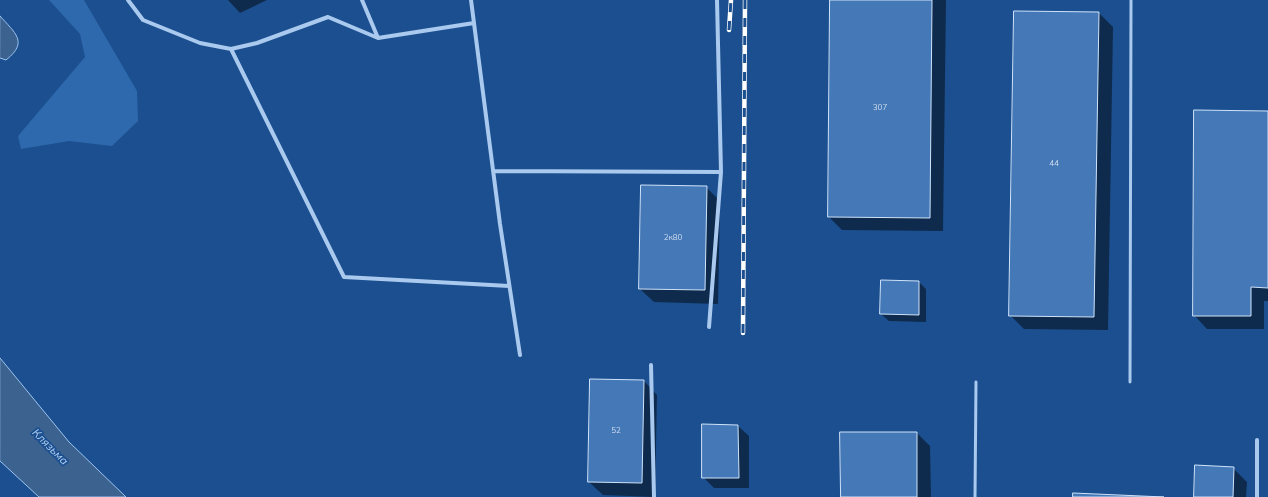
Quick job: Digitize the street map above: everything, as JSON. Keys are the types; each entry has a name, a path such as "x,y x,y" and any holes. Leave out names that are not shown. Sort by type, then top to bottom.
{"street":[{"path":"128,0 143,20 200,43 231,50 257,43 328,17 378,38 474,23"},
{"path":"362,0 378,38"},
{"path":"472,0 493,171 520,355"},
{"path":"709,327 721,172 716,0"},
{"path":"231,50 344,277 509,286"},
{"path":"493,171 721,172"},
{"path":"652,365 654,497"},
{"path":"1257,440 1257,497"}],"lane":[{"path":"1130,382 1131,0"},
{"path":"975,497 976,382"}],"shaded area":[{"path":"49,0 84,0 137,91 138,121 112,146 69,141 21,149 18,136 85,57 80,34"}],"water":[{"path":"0,16 15,33 18,43 13,54 6,60 0,58"},
{"name":"Клязьма","path":"0,358 69,442 126,497 39,497 0,461"}],"building":[{"path":"830,0 932,0 930,218 828,217"},
{"path":"1014,11 1099,12 1094,317 1009,316"},
{"path":"1194,110 1268,111 1268,288 1251,287 1251,316 1193,316"},
{"path":"641,185 707,186 705,290 639,289"},
{"path":"881,280 919,281 919,315 880,314"},
{"path":"590,379 644,380 642,483 588,482"},
{"path":"702,424 738,425 739,478 702,478"},
{"path":"840,432 917,432 917,497 841,497"},
{"path":"1195,465 1234,467 1233,497 1194,497"},
{"path":"1073,493 1164,497 1073,497"}],"railway":[{"path":"729,30 731,0"},
{"path":"743,333 745,0"}]}
